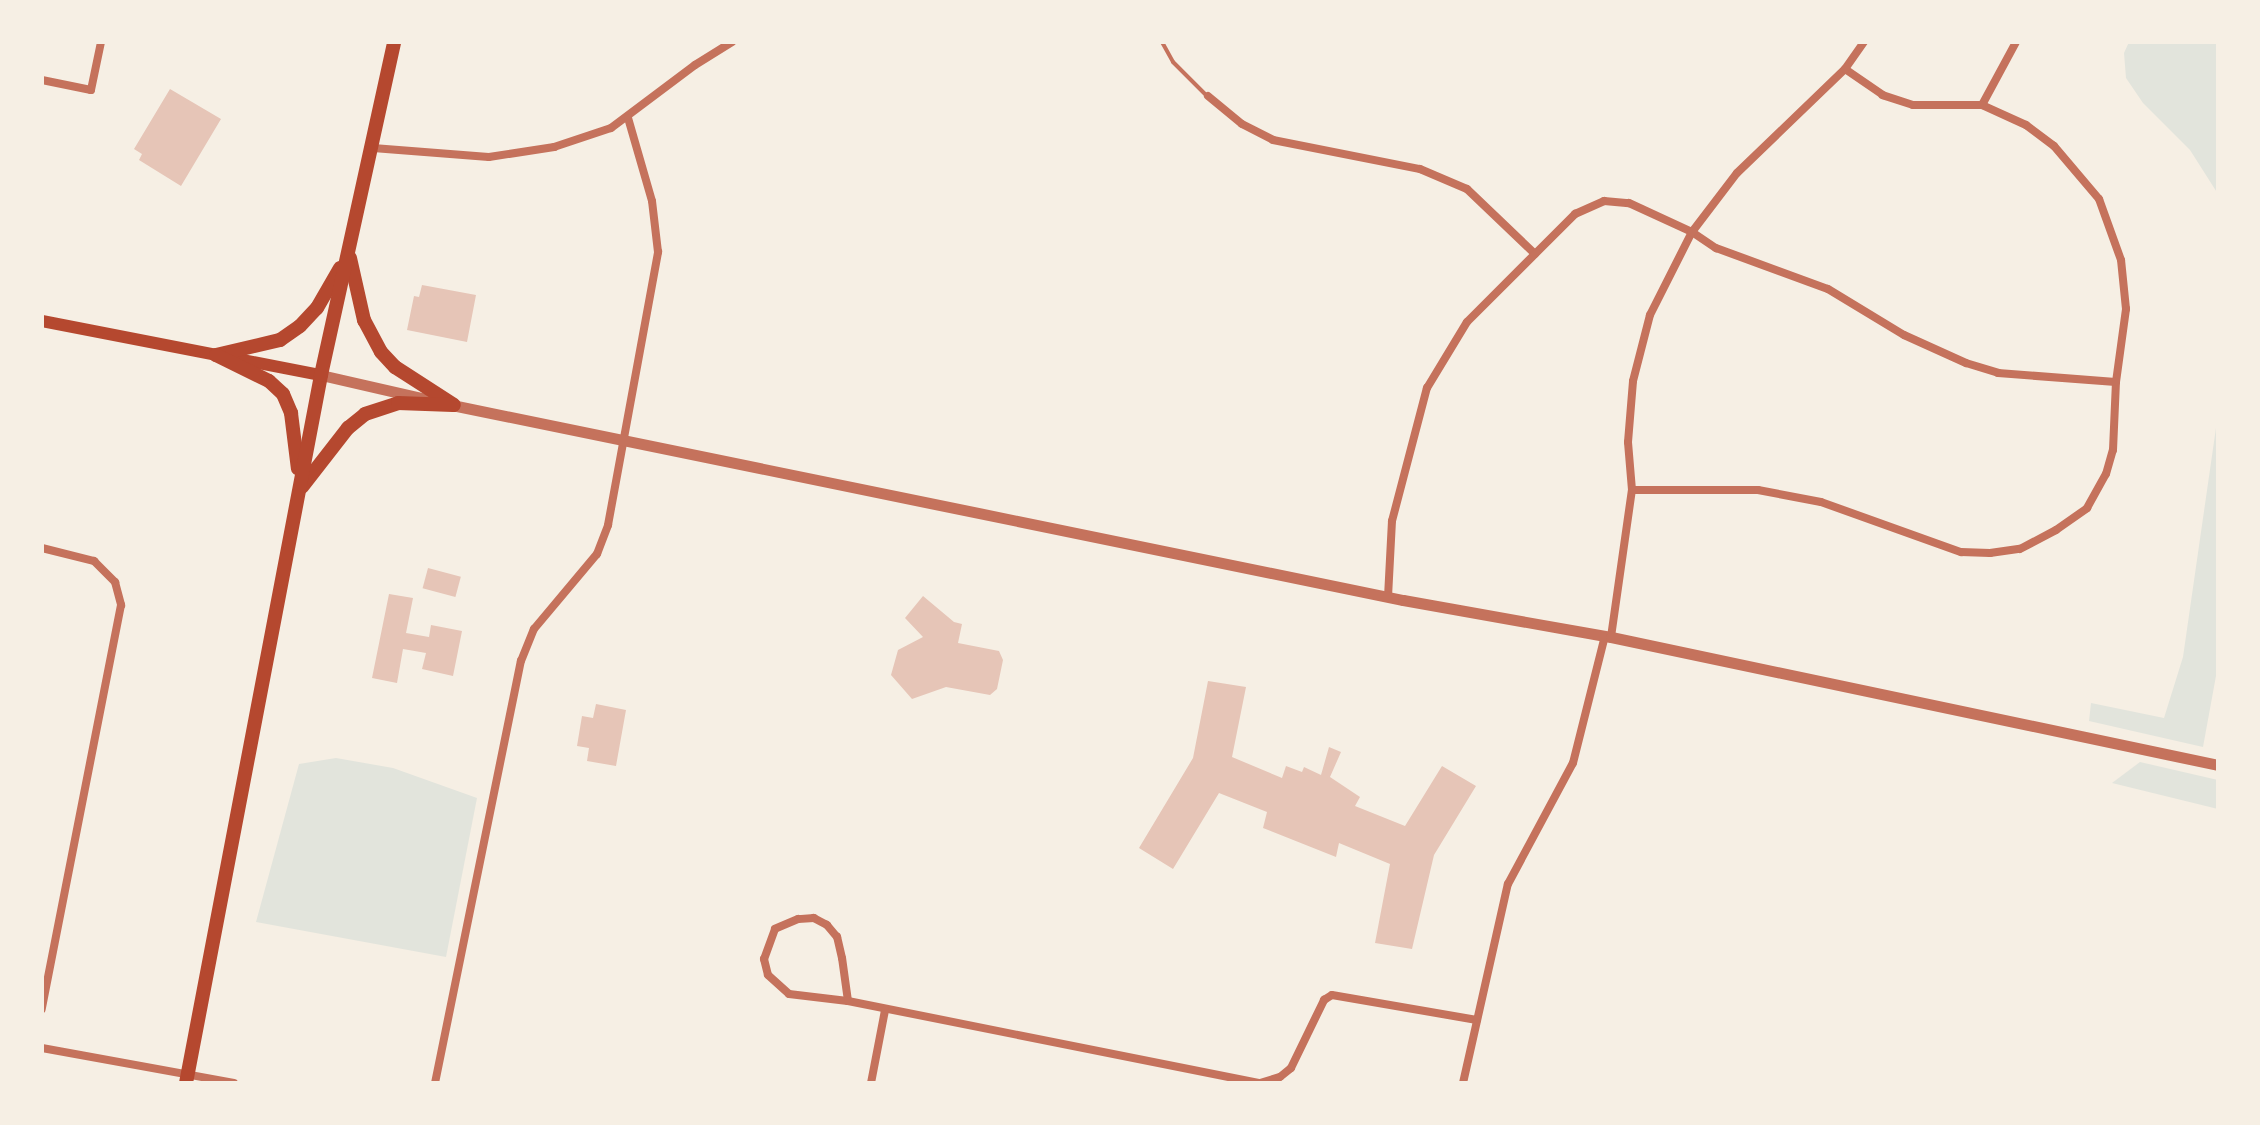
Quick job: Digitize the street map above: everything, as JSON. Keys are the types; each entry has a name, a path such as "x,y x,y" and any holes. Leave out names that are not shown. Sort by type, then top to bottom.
{"main road":[{"path":"187,1078 321,375 394,42"},
{"path":"216,355 280,340 300,326 317,308 349,254"},
{"path":"349,254 364,320 381,352 395,367 454,405"},
{"path":"42,321 321,375"},
{"path":"216,355 269,381 283,394 296,439 299,491"},
{"path":"299,491 348,428 365,414 398,403 454,405"}],"street":[{"path":"42,80 91,90 101,42"},
{"path":"373,148 423,154 511,155 554,147 611,128 628,118 695,65 732,42"},
{"path":"1463,1083 1508,884 1573,763 1608,636 1632,490 1628,442 1633,381 1650,315 1692,232 1737,173 1845,69 1864,42"},
{"path":"1982,105 2016,42"},
{"path":"1632,490 1758,490 1821,502 1961,552 2020,549 2087,508 2106,474 2113,450 2116,382 2126,309 2121,260 2099,199 2054,146 2026,125 1982,105 1913,105 1883,95 1845,69"},
{"path":"1208,96 1242,124 1273,140 1420,169 1467,189 1535,254"},
{"path":"435,1083 516,679 534,629 597,554 608,525 658,252 652,201 628,118"},
{"path":"1388,597 1392,521 1427,388 1467,322 1575,214 1604,201 1629,203 1692,232 1716,248 1828,289 1904,335 1966,363 1998,373 2116,382"},
{"path":"321,375 621,442 1388,597 1608,636 2218,765"},
{"path":"42,548 88,558 109,575 119,590 120,612 42,1009"},
{"path":"848,1001 837,937 827,925 814,918 798,919 775,929 764,959 768,975 789,994 848,1001 1260,1083 1280,1077 1291,1068 1324,1000 1332,995 1477,1020"},
{"path":"871,1083 885,1010"},
{"path":"42,1048 187,1078 234,1083"}],"lane":[{"path":"1162,42 1173,62 1208,96"}],"shaded area":[{"path":"2129,42 2218,42 2218,194 2190,150 2143,103 2126,78 2124,53"},
{"path":"2218,414 2218,665 2203,747 2089,721 2091,703 2164,718 2183,657"},
{"path":"336,758 393,768 477,798 446,957 256,922 299,764"},
{"path":"2140,762 2218,780 2218,809 2112,783"}],"building":[{"path":"170,89 221,119 181,186 139,160 142,154 134,149"},
{"path":"422,285 476,295 467,342 407,330 414,296 419,297"},
{"path":"428,568 461,577 455,597 423,588"},
{"path":"389,594 413,598 406,633 429,637 431,625 462,631 453,676 422,669 426,653 403,649 397,683 372,678"},
{"path":"923,596 954,622 962,624 958,643 999,651 1003,660 997,689 990,695 946,687 912,699 891,675 898,650 923,637 905,618"},
{"path":"1208,681 1246,687 1232,757 1282,778 1286,766 1302,772 1304,767 1321,775 1329,747 1341,752 1330,777 1360,797 1355,806 1405,826 1442,766 1476,786 1434,855 1412,949 1375,943 1390,864 1339,843 1336,857 1263,828 1267,812 1219,793 1173,869 1139,848 1193,758"},
{"path":"596,704 626,710 616,766 587,761 589,748 577,746 582,716 593,718"}]}
